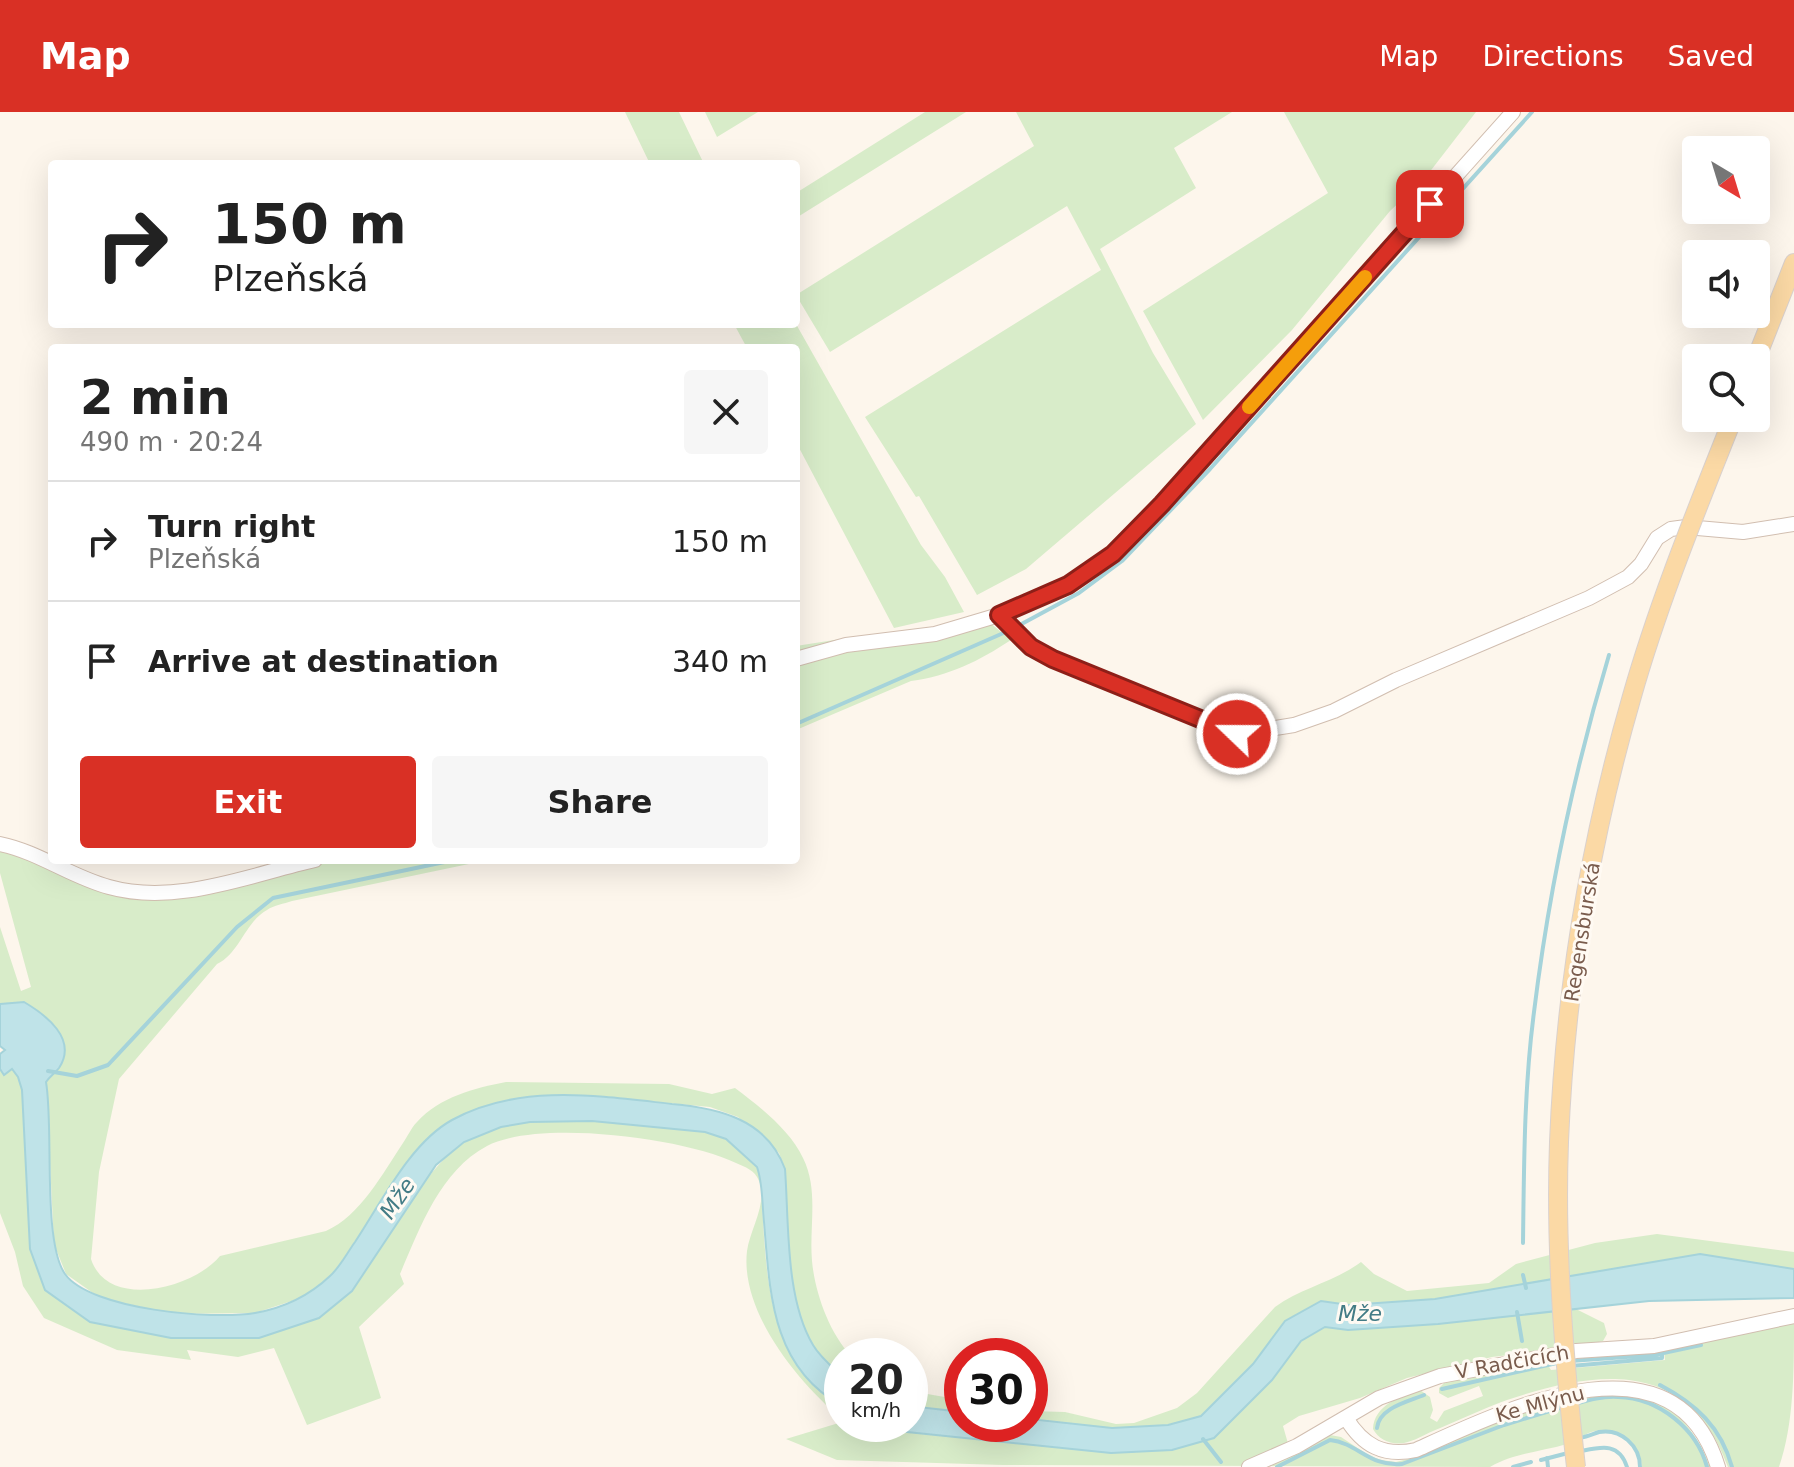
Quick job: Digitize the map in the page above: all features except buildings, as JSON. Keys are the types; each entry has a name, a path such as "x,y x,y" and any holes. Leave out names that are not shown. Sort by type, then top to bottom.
{"main road":[{"path":"1762,344 1794,263"},
{"name":"Regensburská","path":"1576,1467 1560,1280 1559,1143 1568,1023 1581,922 1612,770 1633,693 1681,552 1728,432"}],"street":[{"path":"800,658 846,645 935,634 1003,619 1068,585 1113,554 1162,504 1513,112"},
{"path":"1003,619 1031,647 1053,659 1237,734 1294,725 1334,711 1396,680 1589,598 1628,577 1641,564 1657,538 1671,529 1686,527 1743,532 1794,524"},
{"path":"0,844 48,861"},
{"path":"54,864 82,879 139,894 172,893 298,864"},
{"name":"V Radčicích","path":"1249,1467 1280,1455 1379,1398 1416,1383 1467,1369 1576,1351 1654,1346 1794,1316"},
{"name":"Ke Mlýnu","path":"1346,1418 1357,1435 1373,1447 1402,1453 1528,1403 1595,1389 1630,1388 1664,1399 1692,1420 1710,1445 1718,1467"}],"green space":[{"path":"625,112 679,112 702,160 648,160"},
{"path":"705,112 758,112 717,137"},
{"path":"925,112 966,112 800,216 800,190"},
{"path":"1016,112 1232,112 1174,148 1196,188 1100,249 1153,353 1196,424 1026,569 977,595 919,496 916,497 865,417 1101,270 1067,206 830,352 800,302 800,292 1034,146"},
{"path":"1284,112 1476,112 1425,178 1390,211 1292,330 1203,420 1143,311 1328,193"},
{"path":"736,328 798,328 921,545 945,577 964,612 894,628 800,450 800,344 745,344"},
{"path":"990,623 1011,640 963,666 911,681 800,728 800,645"},
{"path":"0,840 48,859 48,864 61,864 130,887 184,885 278,864 469,864 292,901 259,915 231,953 217,964 119,1079 99,1172 91,1259 100,1275 115,1285 152,1289 191,1277 220,1256 326,1231 360,1204 411,1129 426,1113 470,1091 506,1082 669,1084 712,1094 735,1088 782,1128 808,1170 816,1286 824,1312 838,1338 824,1338 824,1359 813,1345 797,1305 790,1259 785,1169 779,1153 738,1117 710,1107 593,1096 527,1097 418,1148 333,1274 307,1296 255,1313 174,1314 100,1298 66,1274 54,1244 46,1082 59,1067 59,1031 33,1008 0,1004 0,927 21,991 31,987 0,873"},
{"path":"0,1069 4,1075 12,1069 22,1090 30,1248 45,1290 171,1338 352,1291 404,1210 435,1169 465,1142 504,1126 574,1120 704,1132 729,1142 751,1159 760,1174 761,1189 755,1174 743,1166 712,1154 648,1140 611,1135 540,1134 510,1138 487,1146 456,1170 444,1185 424,1220 400,1274 404,1284 359,1327 381,1398 307,1425 274,1348 238,1357 187,1350 191,1360 117,1350 44,1318 23,1286 15,1252 0,1213"},
{"path":"761,1192 767,1271 781,1334 795,1362 824,1393 824,1403 775,1344 753,1298 747,1274 747,1251"},
{"path":"1657,1234 1794,1252 1794,1269 1700,1254 1435,1299 1349,1305 1321,1301 1285,1321 1253,1364 1201,1416 1168,1425 1112,1428 1048,1421 1048,1412 1065,1412 1116,1424 1134,1423 1177,1408 1197,1393 1275,1307 1361,1262 1374,1274 1407,1291 1489,1283 1516,1264 1595,1243"},
{"path":"1576,1309 1604,1323 1607,1334 1603,1341 1583,1346 1492,1357 1407,1378 1360,1398 1299,1416 1283,1426 1291,1454 1330,1435 1341,1437 1368,1455 1396,1462 1542,1406 1613,1395 1645,1399 1673,1412 1695,1437 1710,1467 1642,1467 1637,1451 1627,1438 1604,1430 1490,1467 1003,1465 837,1460 786,1439 824,1427 824,1442 928,1442 928,1433 944,1435 944,1442 1048,1442 1172,1450 1272,1380 1301,1341 1326,1327 1348,1330"},
{"path":"1794,1323 1790,1415 1779,1467 1728,1467 1711,1432 1690,1407 1665,1390 1637,1381 1607,1379 1575,1382 1541,1390 1498,1404 1404,1443 1386,1441 1373,1429 1383,1408 1420,1390 1430,1397 1433,1410 1430,1418 1437,1422 1444,1411 1483,1396 1479,1386 1448,1398 1439,1393 1444,1383 1454,1379 1546,1362 1551,1370 1665,1360 1664,1351"},
{"path":"928,1394 944,1397 944,1410 928,1408"}],"water":[{"name":"Mže","path":"24,1002 50,1021 62,1038 64,1057 46,1082 53,1236 65,1274 79,1286 100,1296 154,1310 211,1315 255,1313 276,1308 305,1295 334,1272 410,1158 437,1130 452,1120 478,1108 505,1101 560,1095 689,1106 723,1113 753,1128 777,1152 785,1169 793,1283 804,1326 824,1359 824,1393 801,1371 779,1326 769,1275 757,1167 726,1139 705,1132 592,1121 530,1122 501,1127 464,1142 436,1165 352,1291 319,1318 259,1338 171,1338 90,1322 45,1290 30,1249 22,1090 12,1069 4,1075 0,1069 0,1054 5,1050 0,1046 0,1004"},
{"name":"Mže","path":"1700,1254 1794,1269 1794,1298 1649,1301 1438,1324 1348,1330 1325,1327 1301,1341 1272,1380 1214,1438 1172,1450 1111,1453 1004,1442 1048,1442 1048,1421 1112,1428 1168,1425 1201,1416 1253,1364 1285,1321 1321,1301 1349,1305 1435,1299"},
{"path":"928,1408 944,1410 944,1436 928,1434"}],"waterway":[{"path":"1016,627 1079,593 1122,561 1210,469 1532,112"},
{"path":"800,722 1008,631"},
{"path":"1523,1243 1526,1098 1540,966 1564,832 1609,655"},
{"path":"48,1071 77,1076 108,1065 237,927 273,898 435,864"},
{"path":"1523,1275 1526,1288"},
{"path":"1517,1312 1522,1341"},
{"path":"1570,1361 1654,1355 1701,1345"},
{"path":"1571,1366 1662,1358 1662,1354"},
{"path":"1442,1389 1561,1362"},
{"path":"1660,1385 1685,1400 1714,1428 1732,1467"},
{"path":"1377,1428 1388,1411 1424,1395"},
{"path":"1575,1404 1618,1397 1648,1403 1685,1428 1695,1440 1707,1467"},
{"path":"1277,1467 1330,1440 1348,1445 1372,1459 1402,1464 1504,1425 1566,1406"},
{"path":"1580,1438 1607,1431 1622,1436 1637,1452 1640,1467"},
{"path":"1203,1439 1221,1462"},
{"path":"1581,1451 1614,1450 1624,1459 1627,1467"},
{"path":"1541,1460 1568,1453"},
{"path":"1547,1458 1548,1467"},
{"path":"1513,1467 1531,1462"}],"slow traffic":[{"path":"1249,407 1365,277"}],"route":[{"path":"1237,734 1053,659 1031,647 999,615 1068,585 1113,554 1162,504 1430,204"}]}
